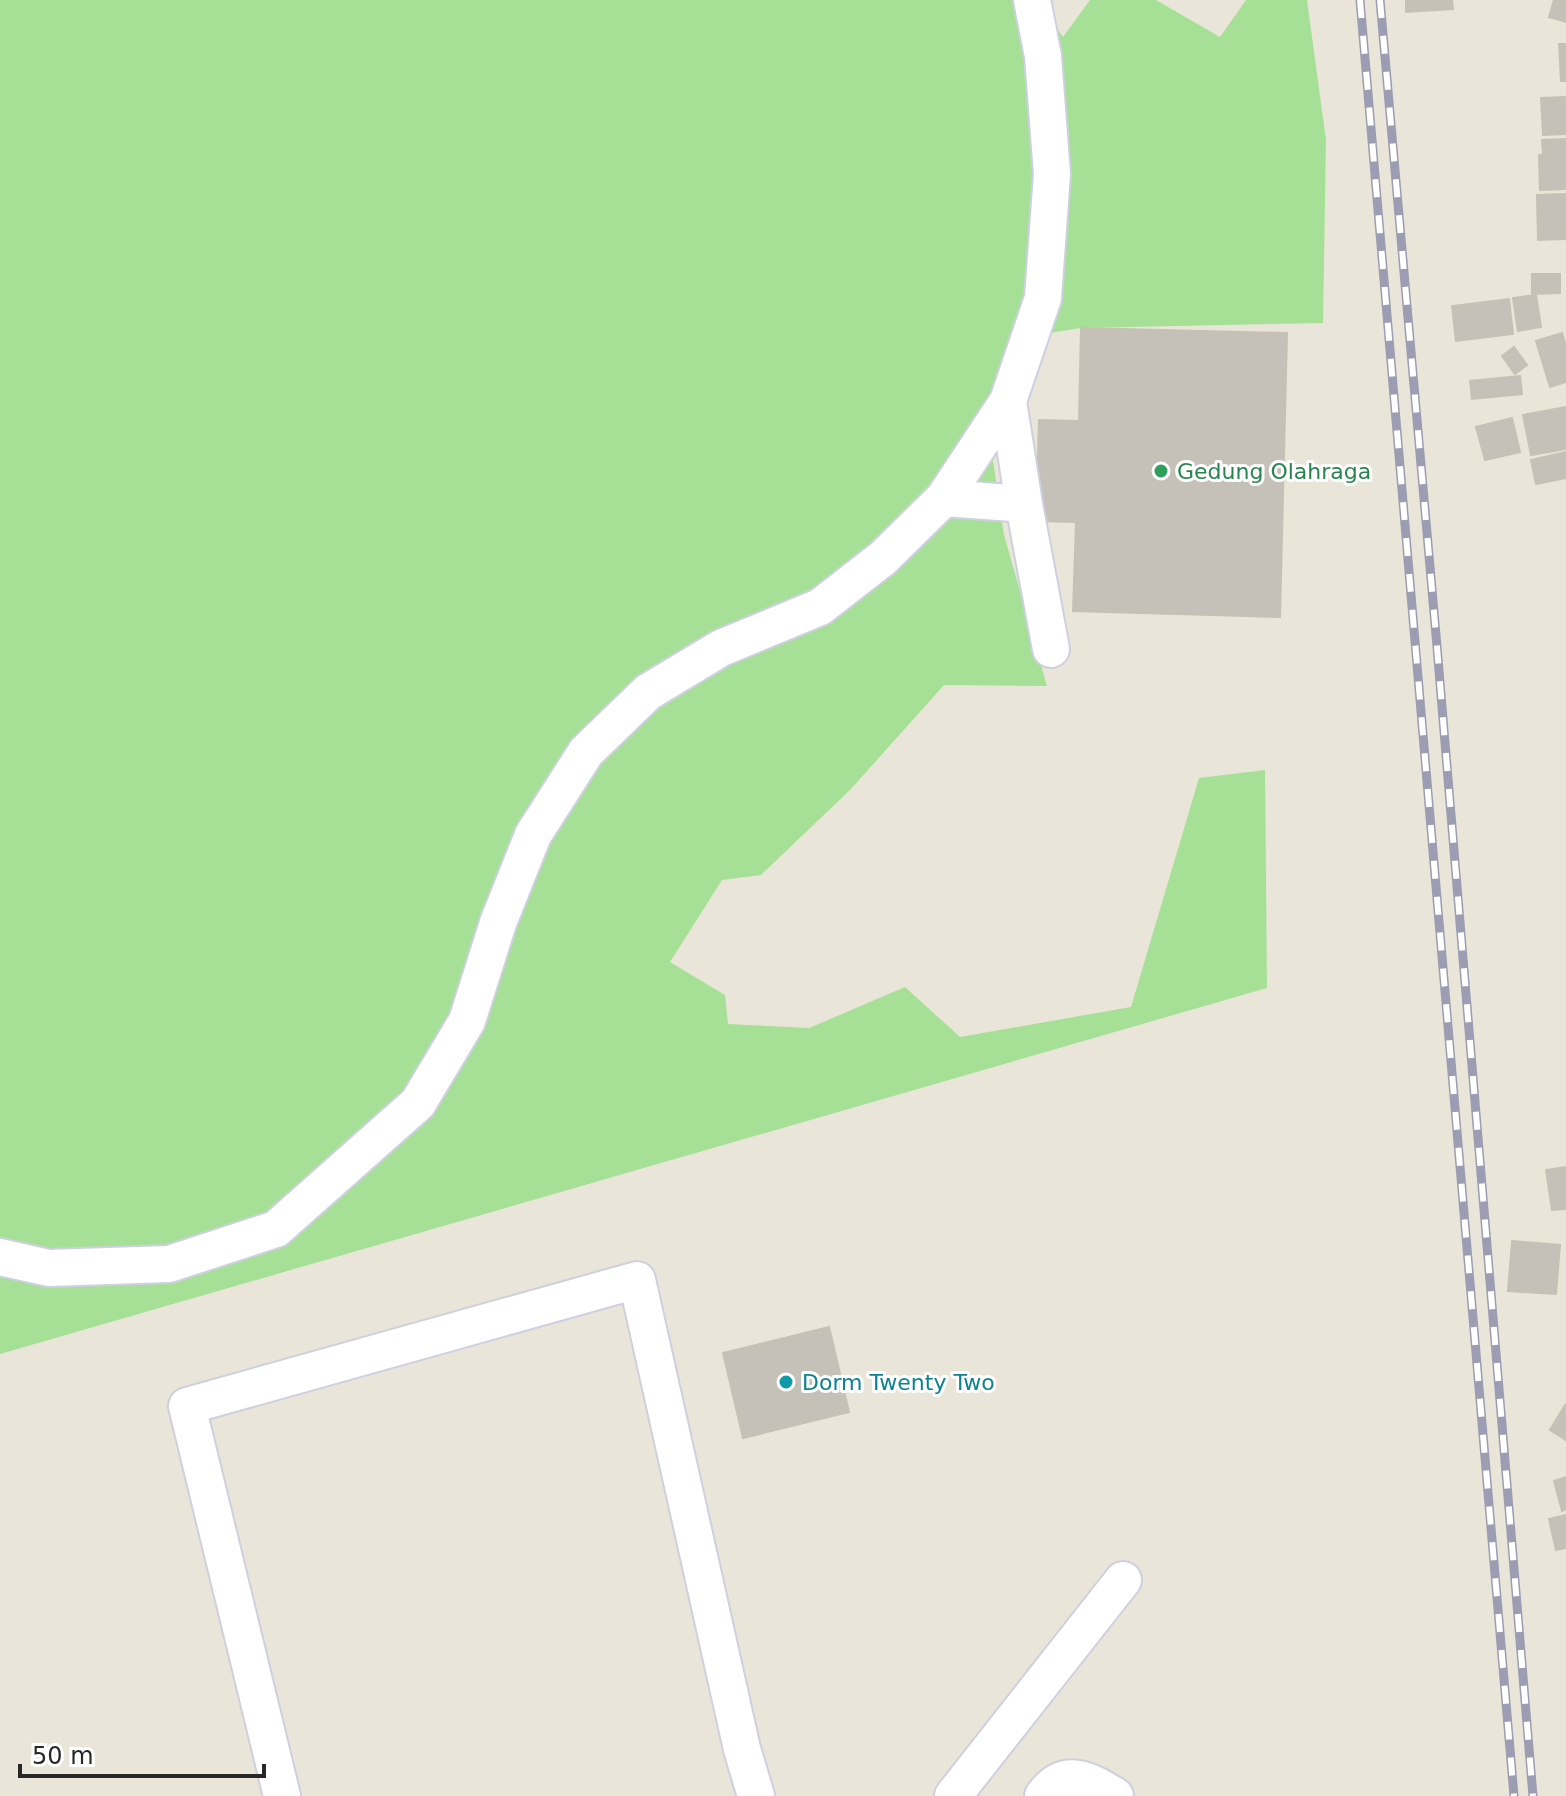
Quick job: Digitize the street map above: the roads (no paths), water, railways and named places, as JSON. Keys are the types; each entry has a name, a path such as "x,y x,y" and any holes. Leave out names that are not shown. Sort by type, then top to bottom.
{"lane":[{"path":"0,1257 49,1268 169,1264 276,1229 418,1103 467,1021 498,923 533,835 586,752 648,692 721,648 820,607 883,558 944,498 1008,401 1043,298 1052,174 1043,56 1032,0"},
{"path":"1008,401 1051,649"},
{"path":"944,498 1024,504"},
{"path":"282,1796 187,1406 637,1280 742,1749 756,1796"},
{"path":"953,1796 1123,1580"},
{"path":"1043,1796 1051,1786 1069,1777 1097,1785 1115,1796"}],"railway":[{"path":"1360,0 1514,1796"},
{"path":"1380,0 1533,1796"}],"place":[{"name":"Gedung Olahraga","path":"1161,471"},
{"name":"Dorm Twenty Two","path":"786,1382"}]}
